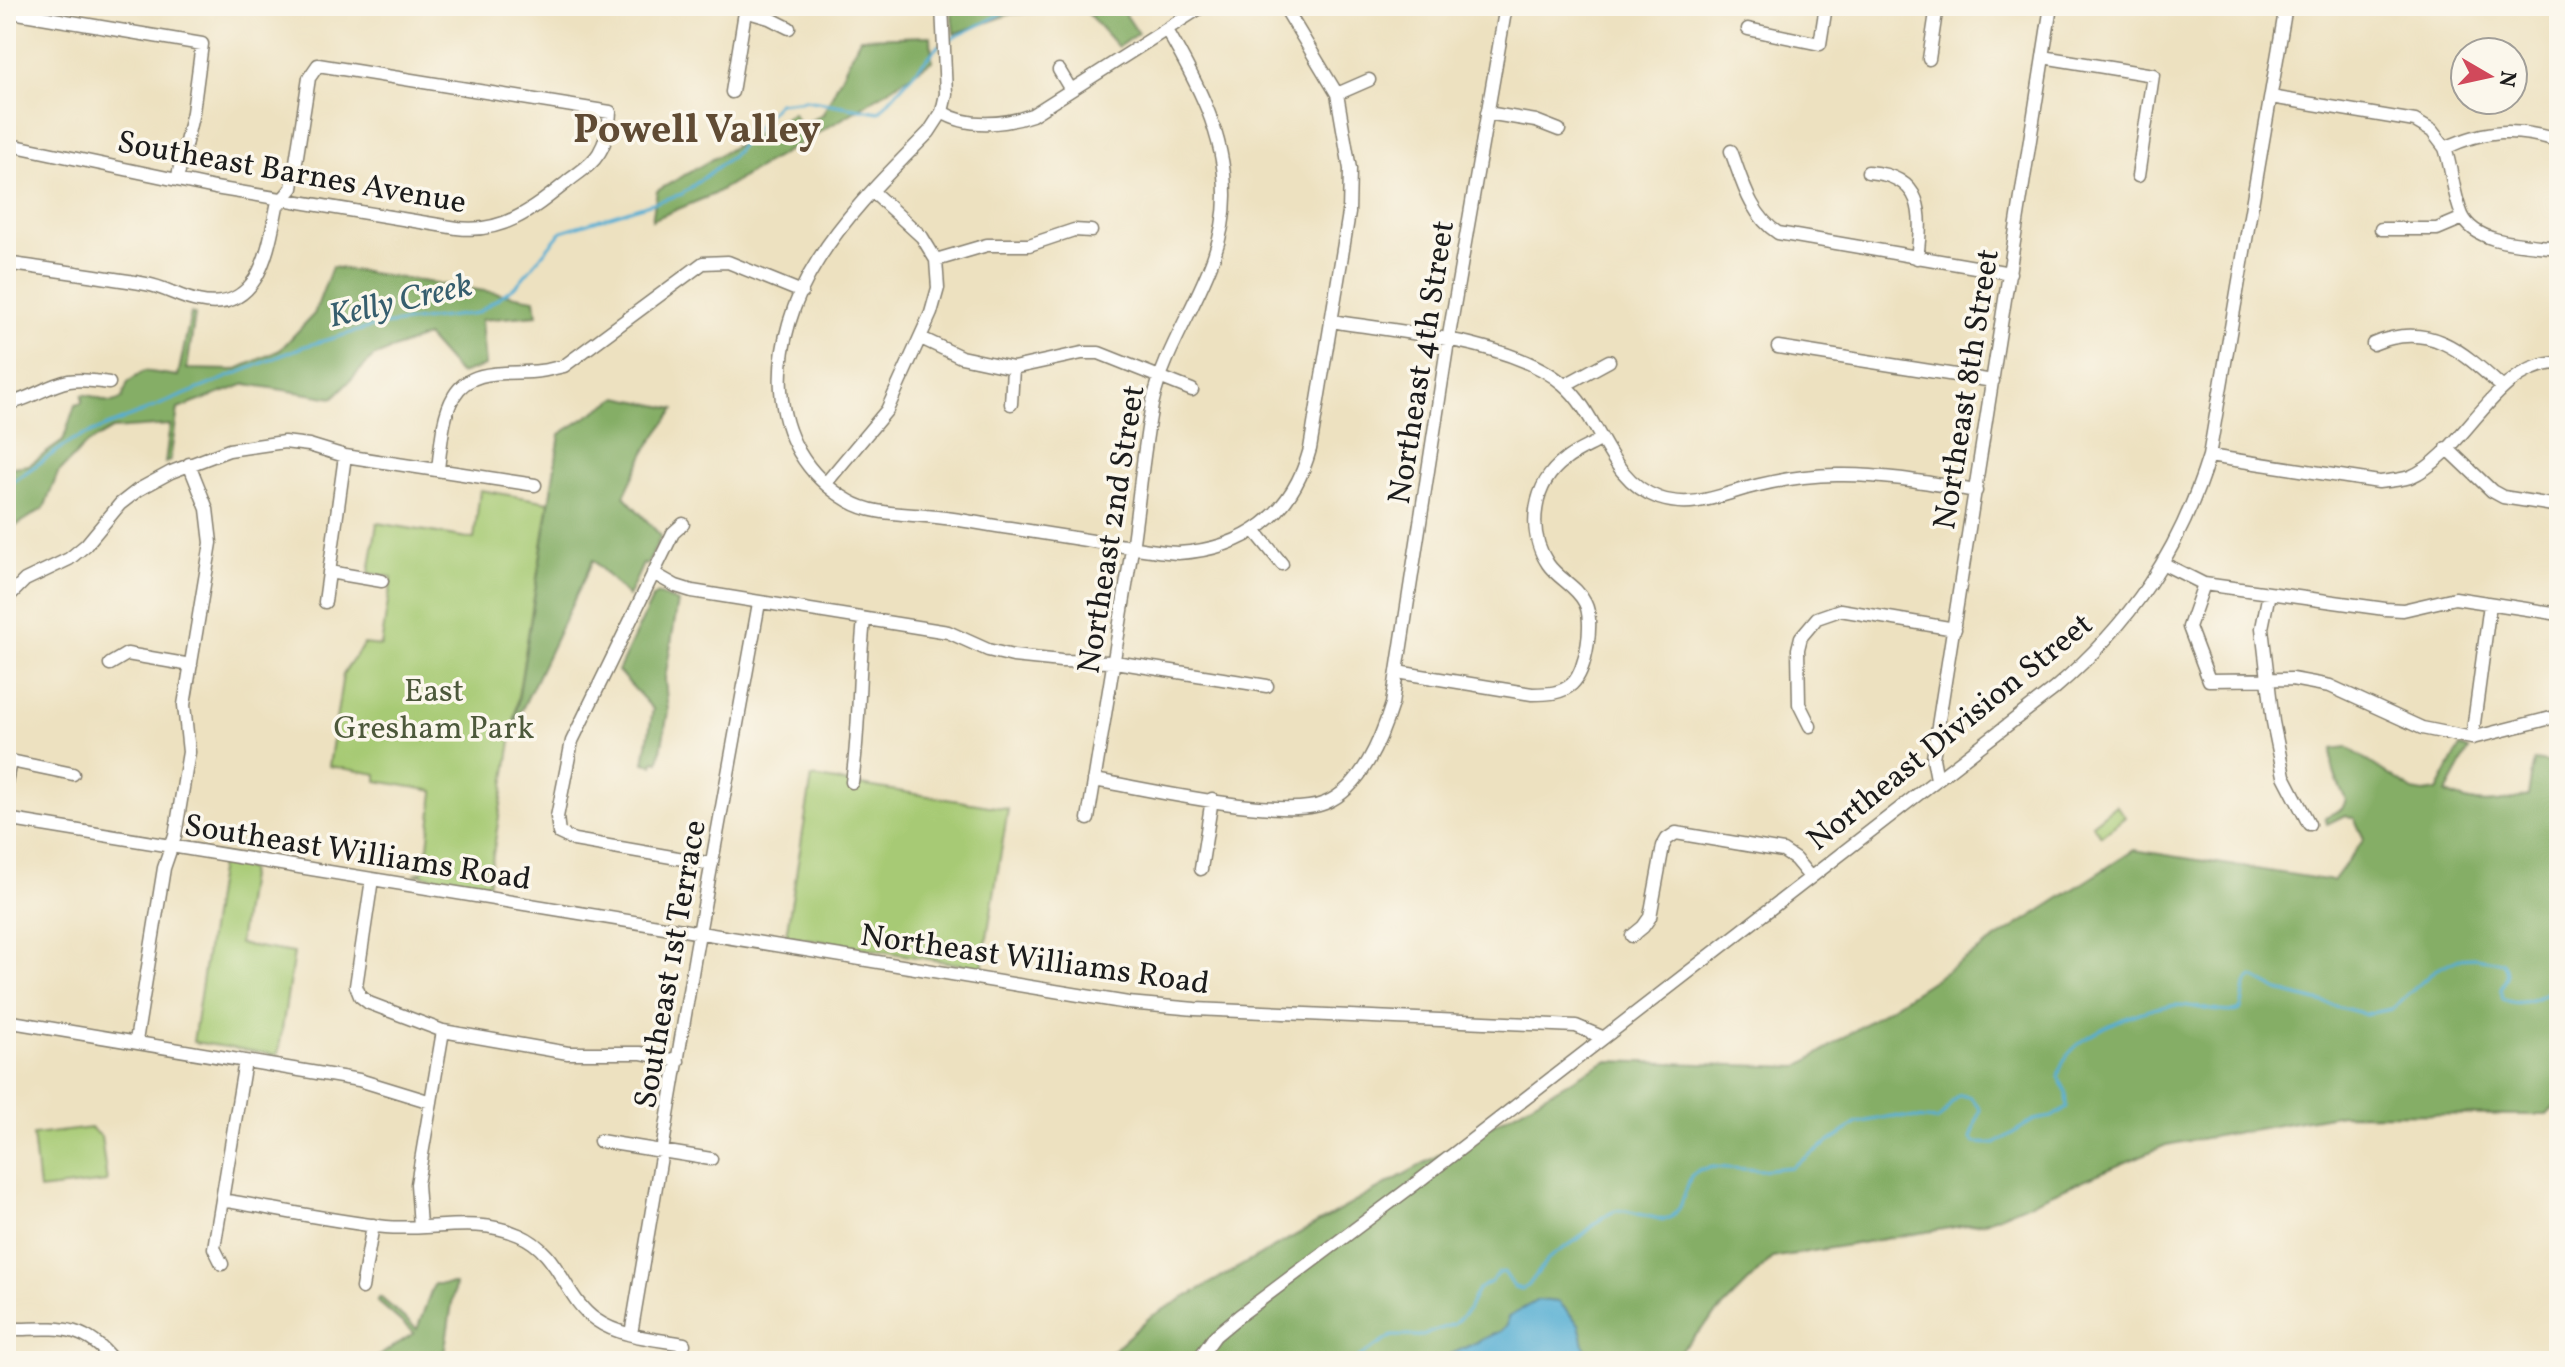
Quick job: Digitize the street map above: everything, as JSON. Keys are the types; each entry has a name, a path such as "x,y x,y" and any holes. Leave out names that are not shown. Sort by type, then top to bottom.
{"street":[{"path":"942,6 946,94 942,112 929,132 834,235 802,292 787,334 779,388 793,441 803,459 826,483 850,502 880,512 1166,552 1214,548 1255,531 1284,504 1298,483 1307,461 1349,213 1350,184 1347,141 1337,94 1284,6"},
{"name":"Northeast 4th Street","path":"1094,780 1290,809 1325,803 1337,796 1358,775 1385,726 1397,672 1448,341 1506,6"},
{"path":"1748,29 1820,44 1826,6"},
{"path":"1929,59 1937,6"},
{"name":"Northeast 8th Street","path":"1937,779 1933,758 2051,6"},
{"name":"Northeast Division Street","path":"1197,1361 1223,1330 2054,689 2121,624 2164,564 2191,507 2209,456 2286,6"},
{"path":"942,112 965,121 986,123 1009,122 1042,110 1201,7"},
{"path":"732,92 745,9 789,28"},
{"path":"6,11 202,44 193,112 177,180"},
{"path":"86,39 89,25"},
{"name":"Northeast 2nd Street","path":"1088,819 1153,404 1160,378 1215,255 1224,217 1221,149 1211,116 1167,30"},
{"path":"2043,57 2153,75 2138,176"},
{"name":"Southeast Barnes Avenue","path":"6,144 282,200 469,229 494,227 528,212 594,161 606,140 610,112 318,65 309,78 292,188 282,200"},
{"path":"1059,70 1071,90"},
{"path":"1337,94 1369,80"},
{"path":"2271,97 2415,121 2432,131 2445,148 2463,218 2482,234 2494,239 2559,248"},
{"path":"1487,113 1536,121 1559,130"},
{"path":"2445,148 2491,131 2559,141"},
{"path":"1731,151 1754,208 1768,227 1778,233 2010,273"},
{"path":"1868,172 1887,173 1898,179 1915,197 1921,223 1917,258"},
{"path":"826,483 887,410 921,338 938,288 936,260 922,237 873,192"},
{"path":"6,263 160,286 204,302 233,298 253,284 260,274 277,206 282,200"},
{"path":"2381,229 2437,229 2463,218"},
{"path":"936,260 987,245 1019,246 1074,230 1091,231"},
{"path":"438,469 445,422 454,396 469,380 486,375 542,371 564,366 703,263 728,262 802,292"},
{"path":"1331,321 1504,353 1533,365 1565,385 1590,417 1620,471 1637,487 1680,503 1703,502 1759,485 1838,475 1892,477 1976,491"},
{"path":"2373,344 2391,337 2409,336 2438,341 2464,353 2503,388"},
{"path":"921,338 961,357 1013,368 1082,353 1099,353 1192,390"},
{"path":"1778,347 1993,381"},
{"path":"1565,385 1609,361"},
{"path":"2209,456 2379,482 2412,476 2447,448 2503,388 2529,369 2559,363"},
{"path":"1011,404 1013,368"},
{"path":"6,404 67,381 109,383"},
{"path":"67,381 70,397"},
{"path":"765,390 779,388"},
{"path":"1397,672 1532,694 1550,694 1574,683 1580,672 1590,630 1588,608 1576,589 1556,574 1542,555 1535,532 1535,508 1543,485 1557,466 1602,439"},
{"path":"6,599 25,580 69,559 86,545 120,504 138,490 189,464 229,450 284,442 309,445 345,456 535,485"},
{"path":"2447,448 2503,497 2559,506"},
{"path":"325,602 345,456"},
{"path":"136,1041 164,868 189,752 184,705 211,532 207,509 189,464"},
{"path":"683,524 673,533 572,741 557,817 559,833 574,840 712,864"},
{"path":"1255,531 1282,564"},
{"path":"2164,564 2204,584 2385,609 2415,608 2455,598 2559,614"},
{"path":"329,572 382,581"},
{"path":"653,573 692,591 948,632 988,650 1013,656 1049,661 1115,662 1267,686"},
{"path":"2204,584 2189,627 2209,680 2292,679 2330,686 2422,728 2472,738 2559,716"},
{"path":"2269,593 2262,628 2266,678 2284,776 2309,824"},
{"name":"Southeast 1st Terrace","path":"631,1334 759,603"},
{"path":"2472,738 2490,604"},
{"path":"1810,726 1799,704 1798,649 1801,637 1817,618 1840,610 1955,629"},
{"path":"852,782 858,741 859,663 864,620"},
{"path":"110,664 127,654 191,665"},
{"path":"6,782 8,760 73,774"},
{"path":"1201,869 1212,799"},
{"name":"Southeast Williams Road","path":"6,819 701,933"},
{"path":"1632,936 1650,917 1663,846 1676,833 1783,851 1795,859 1810,877"},
{"path":"372,879 356,986 360,996 369,1003 443,1031 568,1053 641,1053 678,1061"},
{"name":"Northeast Williams Road","path":"701,933 1153,1006 1576,1026 1602,1037"},
{"path":"6,1021 359,1080 431,1102"},
{"path":"420,1226 417,1184 443,1031"},
{"path":"222,1264 214,1248 245,1061"},
{"path":"600,1141 711,1159"},
{"path":"222,1200 373,1225 461,1223 520,1235 543,1250 557,1266 579,1305 597,1321 631,1334 684,1344"},
{"path":"362,1288 373,1225"},
{"path":"6,1329 45,1327 71,1330 99,1345 113,1361"}],"green space":[{"path":"951,6 1120,6 1138,33 1118,47 1084,9 1011,14 954,34"},
{"path":"931,36 932,61 859,109 712,195 652,220 657,191 793,113 801,126 823,114 860,38"},
{"path":"332,267 535,299 537,315 481,320 485,366 460,374 426,336 373,357 333,398 246,384 178,409 170,461 165,463 170,425 112,429 84,446 58,473 44,508 17,525 6,524 6,468 29,465 63,441 75,405 82,403 82,395 111,402 122,398 128,382 144,371 178,376 191,313 195,315 187,369 235,370 280,350 314,314"},
{"path":"618,397 675,409 647,448 624,496 661,536 647,565 643,564 628,597 593,560 514,726 560,434"},
{"name":"East Gresham Park","path":"480,490 549,502 488,886 414,874 422,872 426,865 434,791 377,781 377,774 329,766 343,674 364,644 381,646 392,577 369,573 377,523 474,539"},
{"path":"658,594 678,602 665,679 668,712 659,762 654,761 653,765 644,763 653,709 618,671 653,597"},
{"path":"2347,747 2413,791 2424,793 2437,791 2460,747 2469,750 2446,793 2477,802 2528,796 2534,760 2559,764 2559,1102 2547,1115 2341,1114 2166,1145 1985,1222 1772,1258 1670,1361 1101,1361 1150,1317 1606,1061 1798,1067 2134,850 2333,881 2364,839 2354,818 2345,815 2327,824 2325,817 2342,809 2346,800 2335,775 2332,756 2333,749"},
{"path":"812,777 1008,809 982,968 786,935"},
{"path":"2116,805 2125,817 2101,836 2092,824"},
{"path":"220,864 250,869 239,944 294,953 278,1055 193,1042"},
{"path":"91,1128 101,1136 107,1182 39,1190 33,1135"},
{"path":"434,1284 455,1284 443,1361 376,1358 414,1333 377,1301 380,1297 417,1329"}],"water":[{"path":"1538,1300 1559,1302 1579,1324 1588,1361 1436,1361 1501,1331 1507,1325 1508,1317"}],"waterway":[{"name":"Kelly Creek","path":"949,40 1008,11 1011,6"},
{"name":"Kelly Creek","path":"6,486 73,440 302,347 375,326 477,313 517,285 562,231 682,194 731,157 778,103 806,100 879,112 939,45"},
{"path":"1353,1361 1392,1336 1420,1336 1454,1324 1468,1310 1478,1289 1491,1282 1498,1273 1504,1272 1514,1287 1522,1289 1528,1286 1549,1258 1615,1211 1664,1220 1672,1217 1680,1207 1691,1176 1699,1170 1713,1167 1760,1170 1792,1167 1857,1123 1892,1116 1937,1120 1960,1095 1970,1097 1980,1109 1971,1139 1975,1143 1995,1144 2034,1120 2052,1117 2067,1107 2066,1092 2058,1076 2065,1059 2086,1039 2116,1022 2164,1007 2177,1005 2227,1012 2240,1010 2245,988 2253,977 2279,991 2366,1014 2392,1009 2435,970 2457,959 2502,962 2507,976 2501,989 2503,999 2510,1002 2532,1000 2559,984"}],"district":[{"name":"Powell Valley","path":"697,128"}]}
